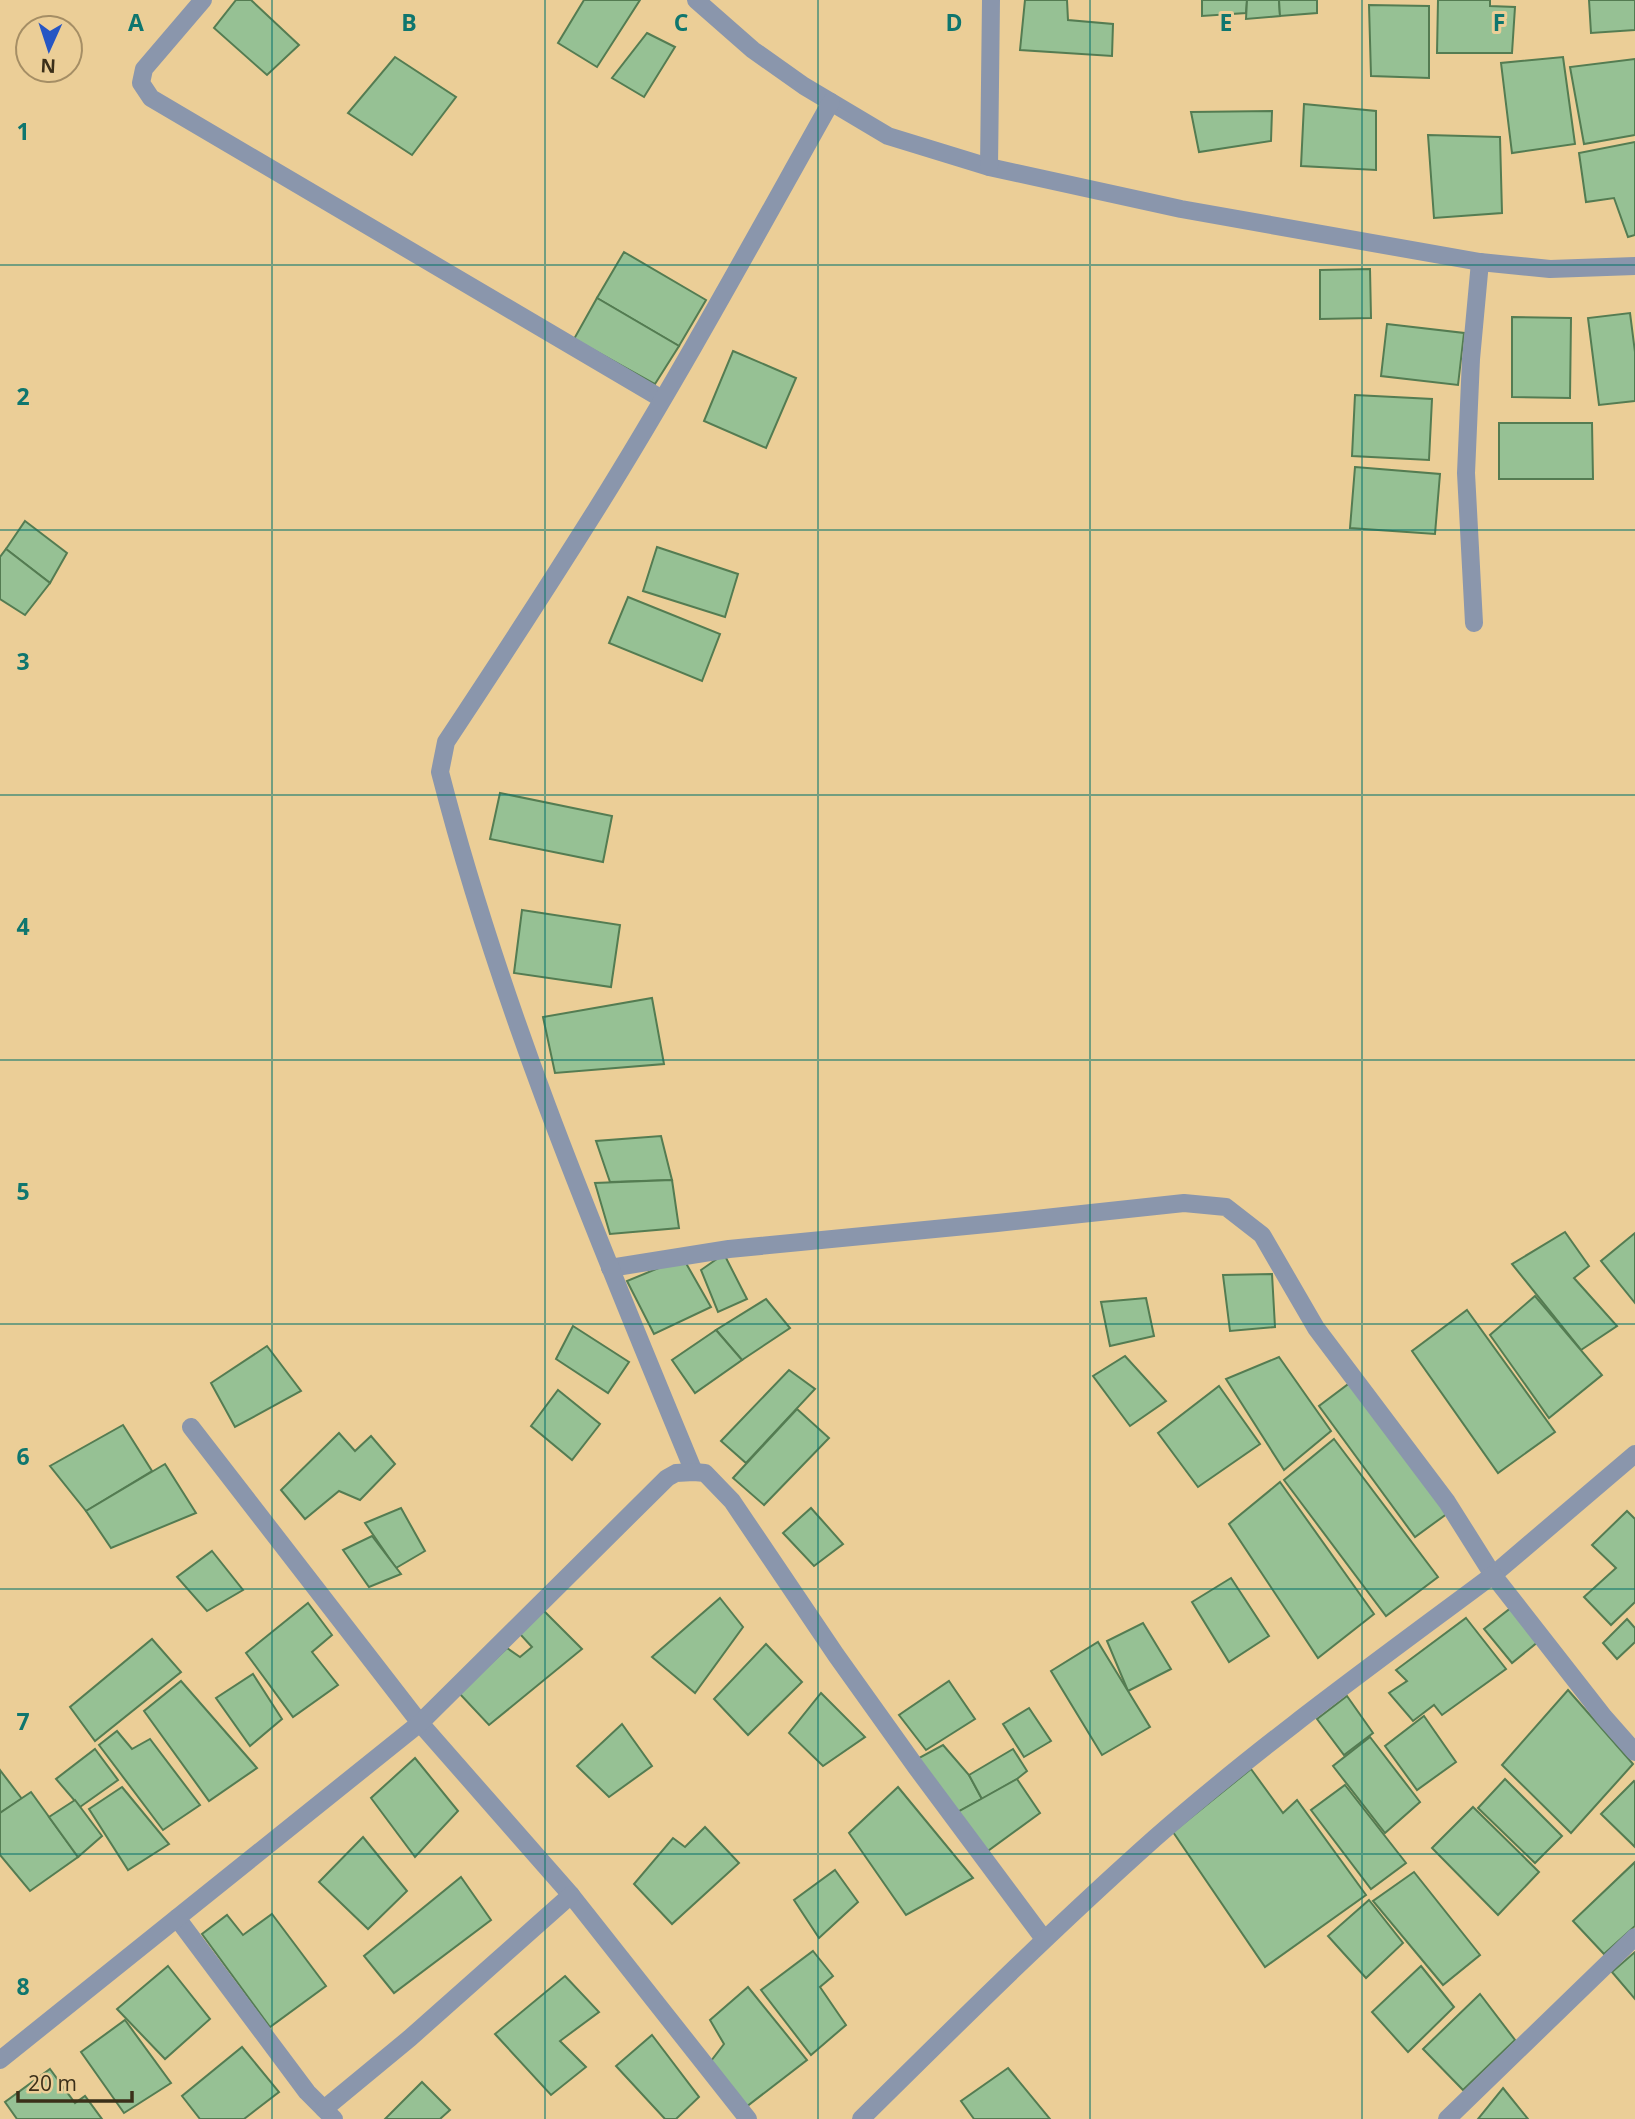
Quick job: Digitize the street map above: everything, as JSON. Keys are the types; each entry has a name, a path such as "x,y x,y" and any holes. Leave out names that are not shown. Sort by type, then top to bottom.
{"street":[{"path":"203,0 144,69 141,83 151,99 662,399"},
{"path":"696,0 753,50 804,86 888,136 989,167 1181,209 1480,262 1550,269 1635,266"},
{"path":"989,167 991,0"},
{"path":"694,1472 584,1205 501,979 440,772 446,742 596,509 708,323 831,102"},
{"path":"1474,623 1466,473 1471,359 1480,262"},
{"path":"610,1268 729,1249 1184,1203 1226,1207 1262,1236 1317,1328 1447,1502 1493,1575 1604,1717 1635,1752"},
{"path":"191,1427 420,1723 571,1895 748,2119"},
{"path":"861,2119 1044,1940 1156,1837 1275,1740 1493,1575 1635,1454"},
{"path":"0,2060 420,1723 667,1478 676,1473 705,1474 732,1502 860,1689 1044,1940"},
{"path":"177,1918 307,2092 329,2114 571,1895"},
{"path":"1447,2119 1635,1937"}],"building":[{"path":"236,0 251,0 299,45 267,75 214,28"},
{"path":"584,0 640,0 597,67 558,43"},
{"path":"1025,0 1067,0 1068,20 1113,24 1112,56 1020,50"},
{"path":"1202,0 1247,0 1246,13 1202,16"},
{"path":"1247,0 1279,0 1280,16 1246,19"},
{"path":"1279,0 1317,0 1317,13 1280,16"},
{"path":"1438,0 1490,0 1490,6 1515,7 1512,53 1437,53"},
{"path":"1589,0 1635,0 1635,30 1591,33"},
{"path":"1369,5 1429,6 1429,78 1371,76"},
{"path":"647,33 675,47 644,97 612,78"},
{"path":"395,57 456,97 412,155 348,113"},
{"path":"1563,57 1575,144 1512,153 1501,63"},
{"path":"1635,59 1635,135 1584,144 1570,67"},
{"path":"1304,104 1376,111 1376,170 1301,166"},
{"path":"1272,111 1271,141 1199,152 1191,112"},
{"path":"1428,135 1500,137 1502,213 1434,218"},
{"path":"1635,142 1635,235 1628,237 1614,198 1586,202 1579,153"},
{"path":"624,252 706,300 679,346 597,298"},
{"path":"1370,269 1371,318 1320,319 1320,270"},
{"path":"597,298 679,346 655,384 574,339"},
{"path":"1630,313 1635,352 1635,401 1599,405 1588,318"},
{"path":"1512,317 1571,318 1570,398 1512,397"},
{"path":"1387,324 1464,333 1458,385 1381,376"},
{"path":"733,351 796,378 766,448 704,421"},
{"path":"1355,395 1432,399 1429,460 1352,456"},
{"path":"1499,423 1592,423 1593,479 1499,479"},
{"path":"1355,467 1440,474 1435,534 1350,528"},
{"path":"25,521 67,553 50,583 6,549"},
{"path":"657,547 738,574 725,617 643,591"},
{"path":"6,549 50,583 25,615 0,599 0,557"},
{"path":"628,597 720,634 702,681 609,643"},
{"path":"500,793 612,816 603,862 490,839"},
{"path":"522,910 620,925 611,987 514,973"},
{"path":"652,998 664,1064 555,1073 543,1017"},
{"path":"661,1136 672,1180 610,1182 596,1141"},
{"path":"672,1180 679,1228 610,1234 595,1183"},
{"path":"1565,1232 1589,1266 1574,1278 1617,1326 1581,1350 1512,1264"},
{"path":"1635,1233 1635,1303 1601,1261"},
{"path":"724,1254 747,1299 718,1312 701,1270"},
{"path":"683,1258 711,1307 654,1334 627,1281"},
{"path":"1272,1274 1275,1327 1230,1331 1223,1275"},
{"path":"1535,1296 1602,1375 1549,1418 1490,1335"},
{"path":"1146,1298 1154,1336 1110,1346 1101,1302"},
{"path":"766,1299 790,1328 742,1360 716,1330"},
{"path":"1467,1310 1555,1432 1498,1473 1412,1351"},
{"path":"573,1326 629,1362 608,1393 556,1359"},
{"path":"716,1330 742,1360 695,1393 672,1360"},
{"path":"267,1346 301,1391 235,1427 211,1383"},
{"path":"1125,1356 1166,1401 1130,1426 1093,1376"},
{"path":"1279,1357 1331,1431 1284,1470 1226,1379"},
{"path":"789,1370 815,1389 746,1463 721,1441"},
{"path":"1351,1382 1448,1513 1415,1537 1319,1406"},
{"path":"1219,1386 1260,1444 1198,1487 1158,1433"},
{"path":"558,1390 600,1424 572,1460 531,1426"},
{"path":"797,1409 829,1438 764,1505 733,1478"},
{"path":"123,1425 152,1471 86,1511 50,1466"},
{"path":"339,1433 355,1451 371,1436 395,1464 360,1500 339,1491 305,1519 281,1490"},
{"path":"1334,1439 1438,1577 1386,1616 1284,1480"},
{"path":"165,1464 196,1513 111,1548 86,1511"},
{"path":"1280,1482 1374,1614 1318,1658 1229,1524"},
{"path":"401,1508 425,1551 396,1568 365,1523"},
{"path":"811,1508 843,1544 814,1566 783,1533"},
{"path":"1627,1511 1635,1519 1635,1602 1611,1625 1584,1597 1616,1568 1592,1545"},
{"path":"372,1536 401,1574 369,1587 343,1550"},
{"path":"212,1551 243,1590 207,1611 177,1577"},
{"path":"1231,1578 1269,1636 1229,1662 1192,1602"},
{"path":"720,1598 743,1627 695,1693 652,1657"},
{"path":"308,1603 332,1635 312,1652 338,1685 293,1717 246,1653"},
{"path":"1512,1607 1539,1641 1512,1663 1484,1629"},
{"path":"542,1609 582,1649 489,1725 459,1693 507,1648 520,1657 532,1647 520,1634"},
{"path":"1466,1618 1506,1669 1442,1715 1434,1705 1413,1721 1389,1693 1407,1681 1396,1670"},
{"path":"1627,1619 1635,1628 1635,1642 1617,1659 1603,1643"},
{"path":"1143,1623 1171,1669 1128,1691 1107,1641"},
{"path":"152,1639 181,1672 95,1741 70,1707"},
{"path":"1098,1642 1150,1727 1102,1755 1051,1671"},
{"path":"766,1644 802,1682 748,1735 714,1699"},
{"path":"253,1674 282,1719 250,1746 216,1698"},
{"path":"181,1681 257,1768 209,1801 144,1711"},
{"path":"949,1681 975,1719 926,1750 899,1715"},
{"path":"1568,1690 1633,1764 1571,1833 1502,1765"},
{"path":"821,1693 865,1737 823,1766 789,1733"},
{"path":"1347,1696 1373,1733 1344,1755 1317,1719"},
{"path":"1029,1708 1051,1741 1024,1757 1003,1724"},
{"path":"1424,1716 1456,1762 1417,1790 1385,1746"},
{"path":"622,1724 652,1766 609,1797 577,1766"},
{"path":"117,1731 132,1749 150,1739 200,1805 163,1830 99,1745"},
{"path":"1370,1737 1420,1802 1385,1833 1333,1766"},
{"path":"943,1745 969,1775 982,1799 956,1813 917,1759"},
{"path":"95,1749 118,1780 80,1807 56,1779"},
{"path":"1013,1749 1027,1771 982,1799 969,1775"},
{"path":"415,1758 458,1811 415,1857 371,1798"},
{"path":"1251,1769 1283,1813 1297,1800 1366,1895 1265,1967 1173,1832"},
{"path":"0,1770 22,1799 0,1813"},
{"path":"1017,1779 1040,1813 985,1853 956,1813"},
{"path":"1505,1779 1562,1836 1535,1863 1478,1808"},
{"path":"1635,1782 1635,1847 1601,1814"},
{"path":"1345,1785 1406,1863 1371,1889 1311,1810"},
{"path":"122,1787 169,1844 128,1870 89,1809"},
{"path":"898,1787 973,1878 906,1915 849,1833"},
{"path":"31,1792 78,1857 30,1891 0,1855 0,1813"},
{"path":"75,1800 102,1836 78,1857 49,1817"},
{"path":"1473,1807 1539,1872 1498,1915 1432,1848"},
{"path":"705,1827 739,1863 672,1924 634,1884 673,1838 685,1847"},
{"path":"363,1837 407,1891 368,1929 319,1882"},
{"path":"1635,1862 1635,1926 1604,1954 1573,1921"},
{"path":"835,1870 858,1902 819,1938 794,1900"},
{"path":"1414,1872 1480,1955 1443,1985 1373,1901"},
{"path":"461,1877 491,1920 394,1993 364,1956"},
{"path":"1369,1900 1403,1943 1366,1978 1328,1936"},
{"path":"272,1914 326,1986 270,2027 202,1934 227,1915 243,1935"},
{"path":"813,1951 833,1976 820,1987 846,2025 811,2055 761,1990"},
{"path":"1635,1952 1635,1999 1612,1972"},
{"path":"168,1966 210,2019 165,2059 117,2009"},
{"path":"1421,1966 1454,2007 1408,2052 1372,2012"},
{"path":"565,1976 599,2012 560,2041 586,2067 551,2095 495,2034"},
{"path":"748,1987 807,2060 746,2107 711,2061 724,2044 710,2020"},
{"path":"1480,1994 1515,2040 1463,2090 1423,2049"},
{"path":"125,2020 171,2083 124,2113 81,2052"},
{"path":"652,2035 699,2097 676,2119 665,2119 616,2066"},
{"path":"242,2047 279,2092 244,2119 200,2119 182,2096"},
{"path":"1008,2068 1050,2119 974,2119 961,2101"},
{"path":"50,2069 75,2103 85,2096 102,2119 17,2119 5,2102"},
{"path":"422,2082 450,2110 440,2119 385,2119"},
{"path":"1503,2088 1528,2119 1478,2119"}]}
